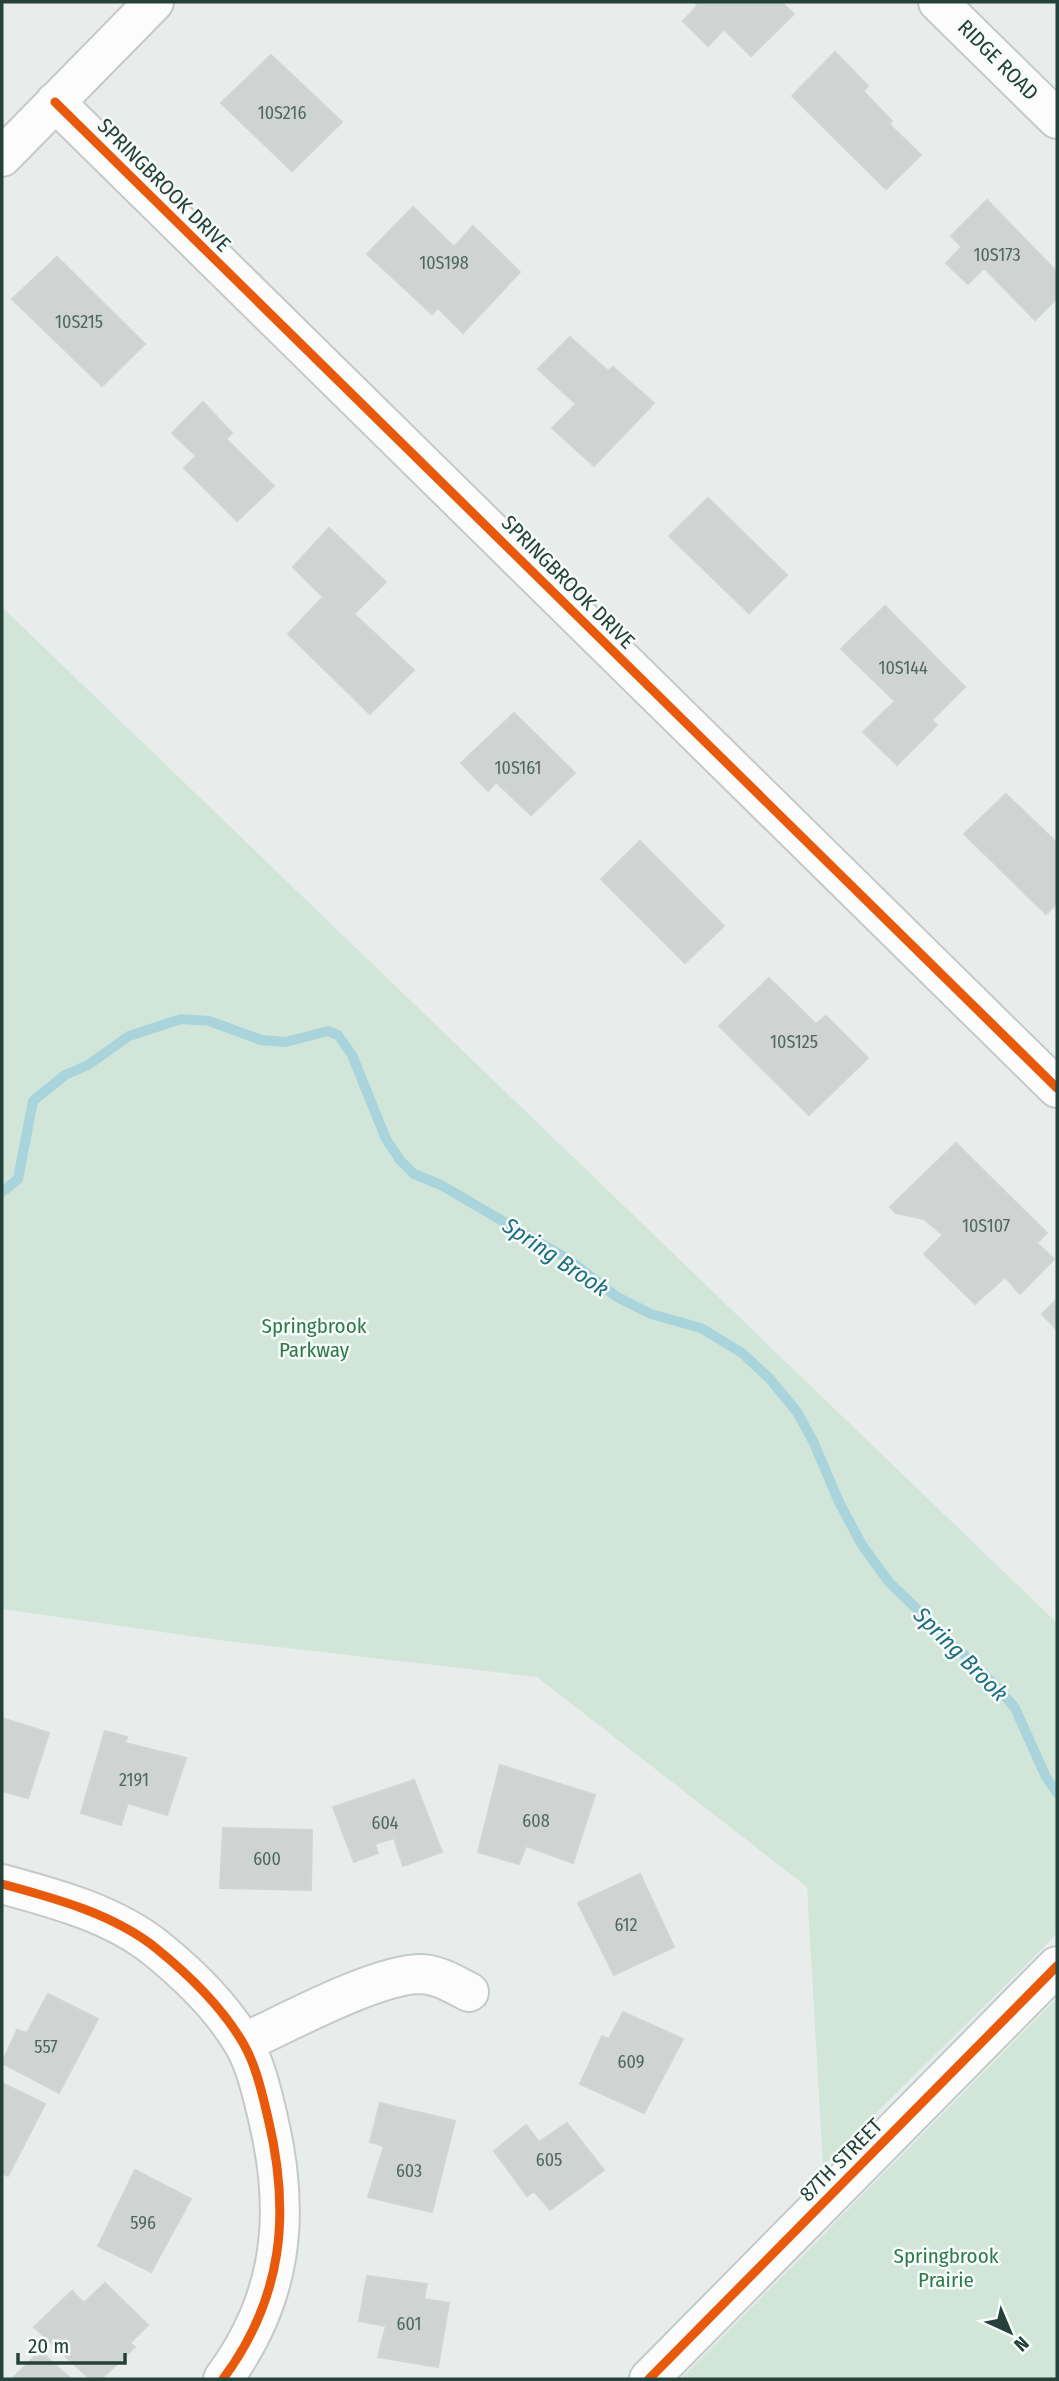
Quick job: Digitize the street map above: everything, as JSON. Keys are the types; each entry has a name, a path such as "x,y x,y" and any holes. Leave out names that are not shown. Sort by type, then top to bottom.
{"street":[{"path":"2,157 154,2"},
{"name":"RIDGE ROAD","path":"938,2 1057,119"},
{"name":"SPRINGBROOK DRIVE","path":"55,102 1057,1087"},
{"path":"2,1884 83,1910 121,1927 155,1947 192,1980 243,2043 260,2085 271,2130 282,2216 276,2262 260,2312 242,2353 223,2379"},
{"name":"87TH STREET","path":"649,2379 1057,1966"},
{"path":"243,2043 354,1993 390,1980 419,1975 443,1978 469,1992"}],"green space":[{"name":"Springbrook Parkway","path":"2,607 1057,1623 1057,1934 823,2166 807,1887 537,1677 218,1640 2,1609"},
{"name":"Springbrook Prairie","path":"1057,1998 1057,2379 681,2379"}],"building":[{"path":"694,2 781,2 794,14 751,56 724,29 708,46 683,21 698,5"},
{"path":"835,52 868,86 863,91 892,121 889,124 921,155 886,189 792,96"},
{"path":"271,55 342,122 292,171 221,103"},
{"path":"987,200 1057,272 1057,298 1035,320 984,268 968,284 946,263 962,247 951,236"},
{"path":"413,207 454,247 473,226 520,272 463,333 438,308 432,314 367,254"},
{"path":"57,257 145,344 102,386 12,299"},
{"path":"570,337 608,371 613,367 654,403 594,466 552,428 576,404 538,369"},
{"path":"203,402 232,433 226,439 274,486 237,521 184,468 196,456 172,433"},
{"path":"708,498 787,575 749,613 669,536"},
{"path":"329,528 386,582 354,614 414,670 370,714 288,634 323,597 293,567"},
{"path":"885,606 965,687 932,720 937,725 897,765 863,732 895,701 841,649"},
{"path":"514,713 575,773 531,815 496,782 488,791 461,763"},
{"path":"1006,794 1057,843 1057,903 1046,914 964,834"},
{"path":"640,841 724,926 685,963 601,879"},
{"path":"769,978 816,1024 826,1016 868,1058 809,1115 719,1026"},
{"path":"956,1143 1047,1233 1037,1243 1054,1259 1020,1294 1005,1277 975,1304 924,1254 943,1235 924,1219 896,1213 890,1207"},
{"path":"1057,1299 1057,1330 1042,1314"},
{"path":"2,1718 49,1733 28,1798 2,1791"},
{"path":"105,1731 127,1737 125,1743 186,1758 167,1815 128,1803 121,1825 81,1813"},
{"path":"500,1765 595,1795 573,1863 526,1846 519,1864 478,1852"},
{"path":"414,1780 442,1852 403,1866 394,1838 375,1844 378,1853 354,1862 333,1807"},
{"path":"223,1828 312,1830 311,1890 220,1888"},
{"path":"640,1874 674,1947 614,1975 578,1903"},
{"path":"48,1994 98,2019 59,2093 2,2063 17,2030 27,2033"},
{"path":"623,2012 683,2039 644,2113 580,2084 602,2036 609,2039"},
{"path":"2,2083 45,2104 8,2176 2,2173"},
{"path":"380,2103 455,2121 432,2212 368,2197 384,2146 370,2142"},
{"path":"567,2123 604,2170 550,2210 534,2191 527,2196 494,2151 526,2125 539,2142"},
{"path":"135,2170 191,2199 151,2272 98,2246"},
{"path":"367,2276 427,2284 424,2299 449,2303 438,2367 378,2357 386,2326 359,2321"},
{"path":"105,2283 148,2325 130,2343 135,2347 101,2379 90,2379 34,2327 72,2291 84,2303"},
{"path":"40,2351 71,2379 12,2379"}],"waterway":[{"name":"Spring Brook","path":"2,1192 18,1179 33,1101 65,1075 88,1065 129,1036 181,1019 209,1021 261,1040 286,1042 328,1031 338,1035 352,1055 386,1139 400,1160 414,1174 441,1185 568,1259 617,1297 651,1314 701,1328 742,1353 770,1379 797,1412 862,1545 889,1582 998,1688 1015,1708 1046,1777 1057,1793"}],"cycle path":[{"path":"55,102 1057,1088"},
{"path":"2,1884 83,1909 140,1937 169,1959 204,1992 235,2030 248,2052 261,2089 275,2153 280,2221 277,2254 259,2318 223,2379"},
{"path":"649,2379 1057,1966"}]}
